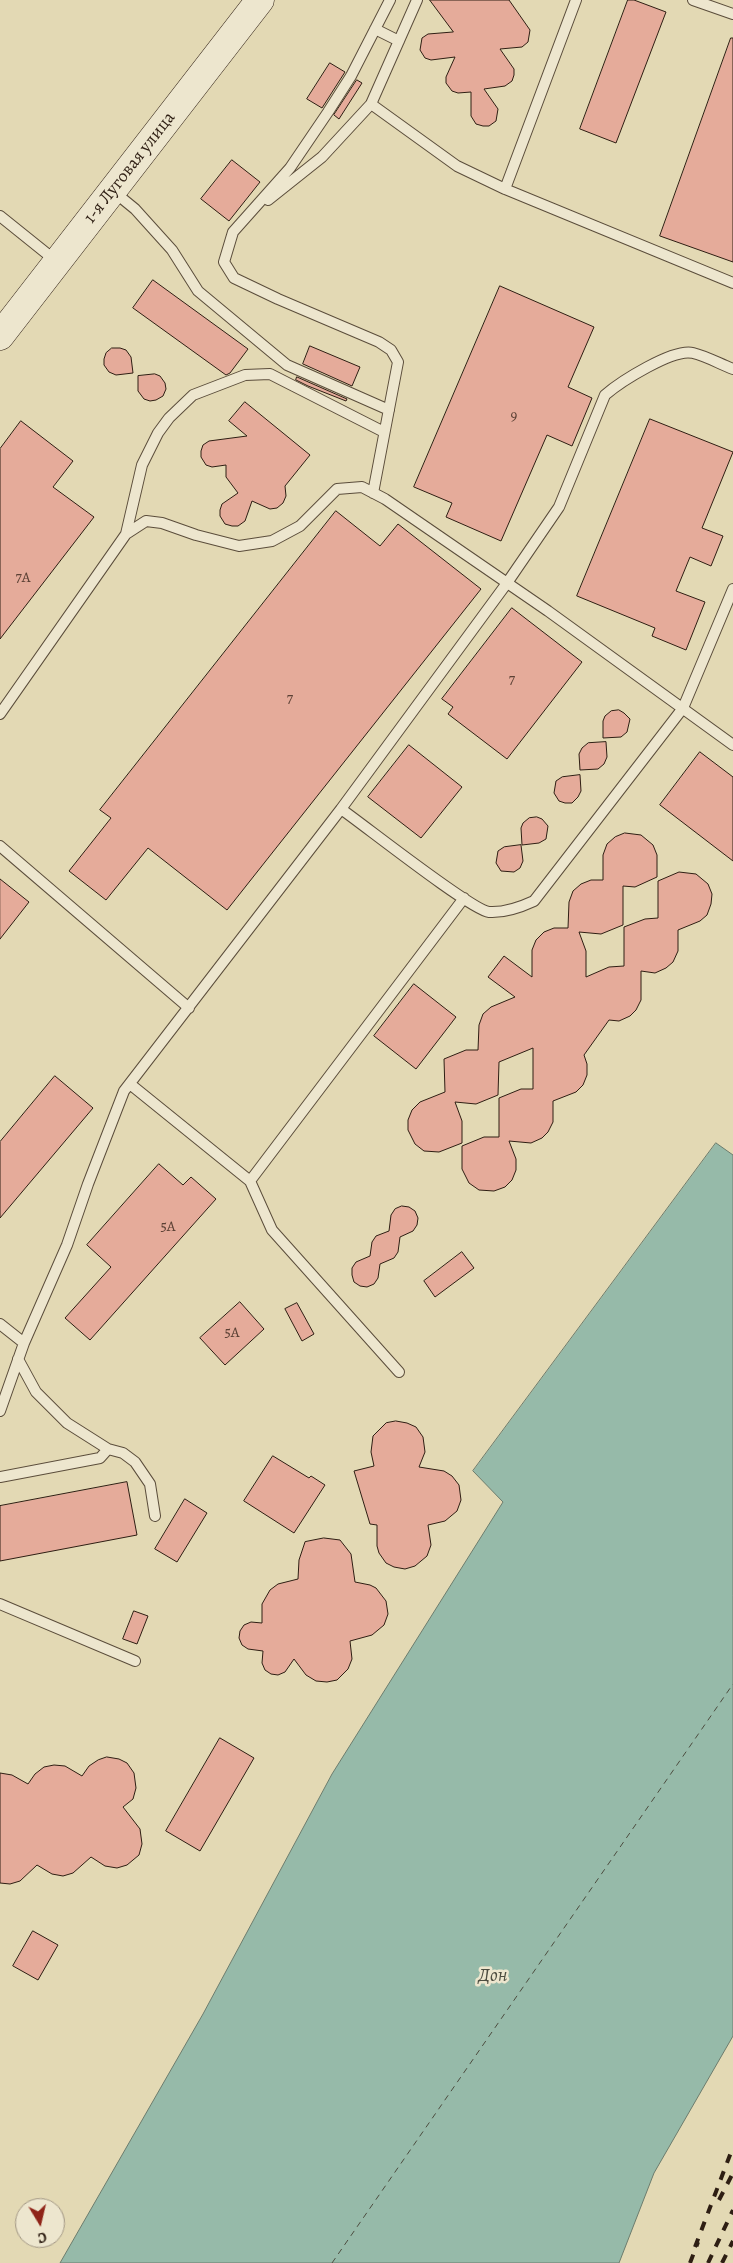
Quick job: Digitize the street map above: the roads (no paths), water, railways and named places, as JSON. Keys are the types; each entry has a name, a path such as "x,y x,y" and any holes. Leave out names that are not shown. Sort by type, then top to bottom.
{"main road":[{"name":"1-я Луговая улица","path":"0,336 260,0"}],"lane":[{"path":"373,493 398,362 391,350 379,342 234,278 224,262 233,232 290,168 351,76 390,0"},
{"path":"244,220 322,157 371,104 417,0"},
{"path":"505,189 576,0"},
{"path":"693,0 733,14"},
{"path":"375,29 399,40"},
{"path":"371,104 457,166 505,189 733,283"},
{"path":"112,190 135,209 172,250 198,291 287,365 388,410"},
{"path":"0,216 57,262"},
{"path":"0,1411 24,1343 67,1245 124,1091 341,808 507,583 559,507 605,394 617,385 677,354 691,352 733,369"},
{"path":"0,714 126,534 142,465 158,433 169,418 194,395 245,376 270,374 384,432"},
{"path":"126,534 146,521 162,523 196,535 239,546 272,541 300,526 337,489 362,487 507,583 733,745"},
{"path":"341,808 464,898 488,912 518,908 534,901 682,708 733,590"},
{"path":"0,846 189,1008"},
{"path":"250,1181 464,898"},
{"path":"130,1084 250,1181 272,1230 400,1372"},
{"path":"0,1324 24,1343"},
{"path":"18,1360 36,1392 67,1423 108,1449 123,1453 135,1462 150,1484 155,1516"},
{"path":"0,1477 100,1458 108,1449"},
{"path":"0,1604 136,1661"}],"water":[{"name":"Дон","path":"716,1143 733,1155 733,2036 654,2173 619,2263 60,2263 203,2014 332,1774 503,1502 473,1471"}],"railway":[{"path":"695,2247 733,2147"},
{"path":"719,2200 733,2173"},
{"path":"708,2263 733,2210"},
{"path":"722,2263 733,2241"},
{"path":"690,2263 698,2242"}]}
